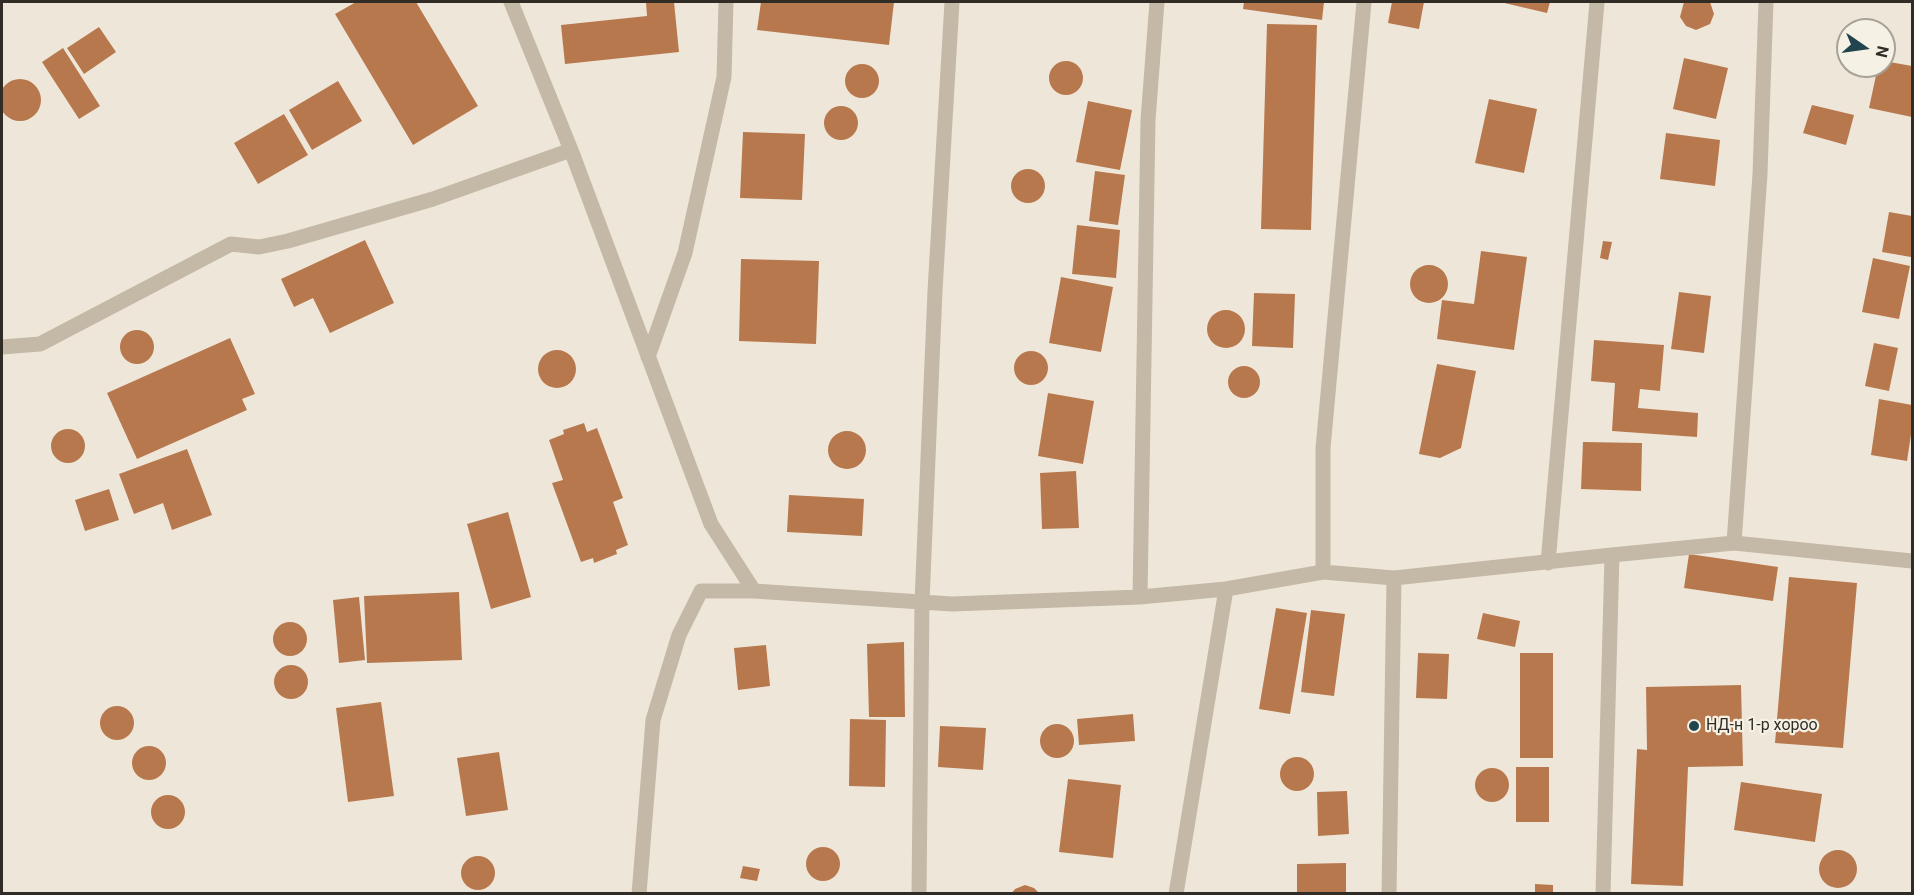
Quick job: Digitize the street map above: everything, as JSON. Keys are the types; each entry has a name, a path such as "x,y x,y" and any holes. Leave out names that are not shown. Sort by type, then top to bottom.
{"street":[{"path":"512,2 571,150 711,524 754,591"},
{"path":"648,357 685,253 724,77 726,2"},
{"path":"920,894 922,602 934,303 952,2"},
{"path":"1140,597 1148,120 1157,2"},
{"path":"1323,572 1323,448 1364,2"},
{"path":"1548,564 1597,2"},
{"path":"1734,543 1760,174 1766,2"},
{"path":"2,347 40,344 231,244 259,247 288,241 433,199 571,150"},
{"path":"639,894 652,720 680,635 701,591 754,591 952,604 1140,597 1227,589 1323,572 1394,578 1548,564 1734,543 1912,561"},
{"path":"1603,894 1612,555"},
{"path":"1389,894 1394,578"},
{"path":"1176,894 1227,589"}],"building":[{"path":"356,2 416,2 478,106 413,145 335,14"},
{"path":"646,2 674,2 679,52 565,64 561,25 647,16"},
{"path":"761,2 894,2 889,45 757,30"},
{"path":"1244,2 1324,2 1322,20 1243,9"},
{"path":"1392,2 1424,2 1419,29 1388,23"},
{"path":"1500,2 1550,2 1547,13"},
{"path":"1684,2 1710,2 1714,14 1710,24 1696,30 1686,26 1680,17"},
{"path":"1267,24 1317,25 1311,230 1261,229"},
{"path":"99,27 116,52 84,74 67,48"},
{"path":"63,48 100,106 79,119 42,62"},
{"path":"1684,58 1728,68 1716,119 1673,109"},
{"path":"1066,61 1078,66 1083,78 1078,90 1066,95 1054,90 1049,78 1054,66"},
{"path":"1896,63 1912,66 1912,117 1869,108 1875,78 1896,78"},
{"path":"862,64 874,69 879,81 874,93 862,98 850,93 845,81 850,69"},
{"path":"20,79 35,85 41,100 35,115 20,121 5,115 -1,100 5,85"},
{"path":"338,81 362,121 312,150 289,110"},
{"path":"1489,99 1537,109 1524,173 1475,163"},
{"path":"1088,101 1132,110 1120,170 1076,162"},
{"path":"1812,105 1854,115 1846,145 1803,133"},
{"path":"841,106 853,111 858,123 853,135 841,140 829,135 824,123 829,111"},
{"path":"284,114 308,155 258,184 234,143"},
{"path":"743,132 805,134 802,200 740,198"},
{"path":"1666,133 1720,140 1715,186 1660,179"},
{"path":"1028,169 1040,174 1045,186 1040,198 1028,203 1016,198 1011,186 1016,174"},
{"path":"1095,171 1125,175 1118,225 1089,221"},
{"path":"1889,212 1912,216 1911,257 1882,252"},
{"path":"1077,225 1120,230 1116,278 1072,274"},
{"path":"365,240 394,303 330,333 313,298 294,307 281,279"},
{"path":"1603,241 1612,242 1608,260 1600,258"},
{"path":"1481,251 1527,257 1514,350 1437,339 1442,300 1474,304"},
{"path":"1873,258 1910,266 1899,319 1862,312"},
{"path":"741,259 819,261 816,344 739,341"},
{"path":"1429,265 1442,271 1448,284 1442,297 1429,303 1416,297 1410,284 1416,271"},
{"path":"1061,277 1113,287 1101,352 1049,343"},
{"path":"1679,292 1711,296 1704,353 1671,349"},
{"path":"1254,293 1295,294 1293,348 1252,346"},
{"path":"1226,310 1239,316 1245,329 1239,342 1226,348 1213,342 1207,329 1213,316"},
{"path":"137,330 149,335 154,347 149,359 137,364 125,359 120,347 125,335"},
{"path":"230,338 255,394 242,399 247,410 137,459 107,393"},
{"path":"1594,340 1664,345 1660,391 1640,389 1638,408 1698,413 1697,437 1612,431 1615,383 1591,381"},
{"path":"1874,343 1898,348 1889,391 1865,386"},
{"path":"557,350 571,355 576,369 571,383 557,388 543,383 538,369 543,355"},
{"path":"1031,351 1043,356 1048,368 1043,380 1031,385 1019,380 1014,368 1019,356"},
{"path":"1437,364 1476,371 1461,448 1440,458 1419,454"},
{"path":"1244,366 1256,370 1260,382 1256,394 1244,398 1232,394 1228,382 1232,370"},
{"path":"1048,393 1094,401 1083,464 1038,456"},
{"path":"1879,399 1912,405 1912,428 1907,461 1871,455"},
{"path":"584,423 587,432 597,428 623,498 613,502 628,545 616,550 617,554 594,563 593,558 581,562 552,483 563,480 549,440 564,434 563,430"},
{"path":"68,429 80,434 85,446 80,458 68,463 56,458 51,446 56,434"},
{"path":"847,431 860,437 866,450 860,463 847,469 834,463 828,450 834,437"},
{"path":"1583,442 1642,443 1641,491 1581,489"},
{"path":"187,449 212,515 172,530 163,503 134,514 119,474"},
{"path":"1076,471 1079,528 1042,529 1040,473"},
{"path":"109,489 119,520 85,531 75,500"},
{"path":"789,495 864,499 862,536 787,532"},
{"path":"508,512 531,597 491,609 467,524"},
{"path":"1689,554 1778,567 1773,601 1684,588"},
{"path":"1789,577 1857,583 1843,748 1775,743"},
{"path":"459,592 462,660 367,663 364,596"},
{"path":"359,597 365,660 339,663 333,600"},
{"path":"1276,608 1307,613 1290,714 1259,709"},
{"path":"1311,610 1345,614 1334,696 1301,692"},
{"path":"1483,613 1520,621 1515,647 1477,639"},
{"path":"290,622 302,627 307,639 302,651 290,656 278,651 273,639 278,627"},
{"path":"904,642 905,717 869,717 867,644"},
{"path":"766,645 770,686 738,690 734,648"},
{"path":"1418,653 1449,654 1447,699 1416,698"},
{"path":"1520,653 1553,653 1553,758 1520,758"},
{"path":"291,665 303,670 308,682 303,694 291,699 279,694 274,682 279,670"},
{"path":"1741,685 1743,766 1688,767 1683,886 1631,884 1637,749 1647,750 1646,687"},
{"path":"381,702 394,796 348,802 336,708"},
{"path":"117,706 129,711 134,723 129,735 117,740 105,735 100,723 105,711"},
{"path":"1133,714 1135,741 1079,745 1077,719"},
{"path":"850,719 886,720 885,787 849,786"},
{"path":"1057,724 1069,729 1074,741 1069,753 1057,758 1045,753 1040,741 1045,729"},
{"path":"940,726 986,728 983,770 938,767"},
{"path":"149,746 161,751 166,763 161,775 149,780 137,775 132,763 137,751"},
{"path":"499,752 508,810 466,816 457,758"},
{"path":"1297,757 1309,762 1314,774 1309,786 1297,791 1285,786 1280,774 1285,762"},
{"path":"1516,767 1549,767 1549,822 1516,822"},
{"path":"1492,768 1504,773 1509,785 1504,797 1492,802 1480,797 1475,785 1480,773"},
{"path":"1068,779 1121,785 1113,858 1059,852"},
{"path":"1741,782 1822,794 1815,842 1734,830"},
{"path":"1347,791 1349,834 1318,836 1317,792"},
{"path":"168,795 180,800 185,812 180,824 168,829 156,824 151,812 156,800"},
{"path":"823,847 835,852 840,864 835,876 823,881 811,876 806,864 811,852"},
{"path":"1838,850 1851,856 1857,869 1851,882 1838,888 1825,882 1819,869 1825,856"},
{"path":"478,856 490,861 495,873 490,885 478,890 466,885 461,873 466,861"},
{"path":"1346,863 1346,894 1297,894 1297,864"},
{"path":"743,866 760,869 757,881 740,878"},
{"path":"1535,884 1553,885 1553,894 1535,894"},
{"path":"1025,885 1034,888 1040,894 1011,894 1015,889"}],"place":[{"name":"НД-н 1-р хороо","path":"1694,726"}]}
